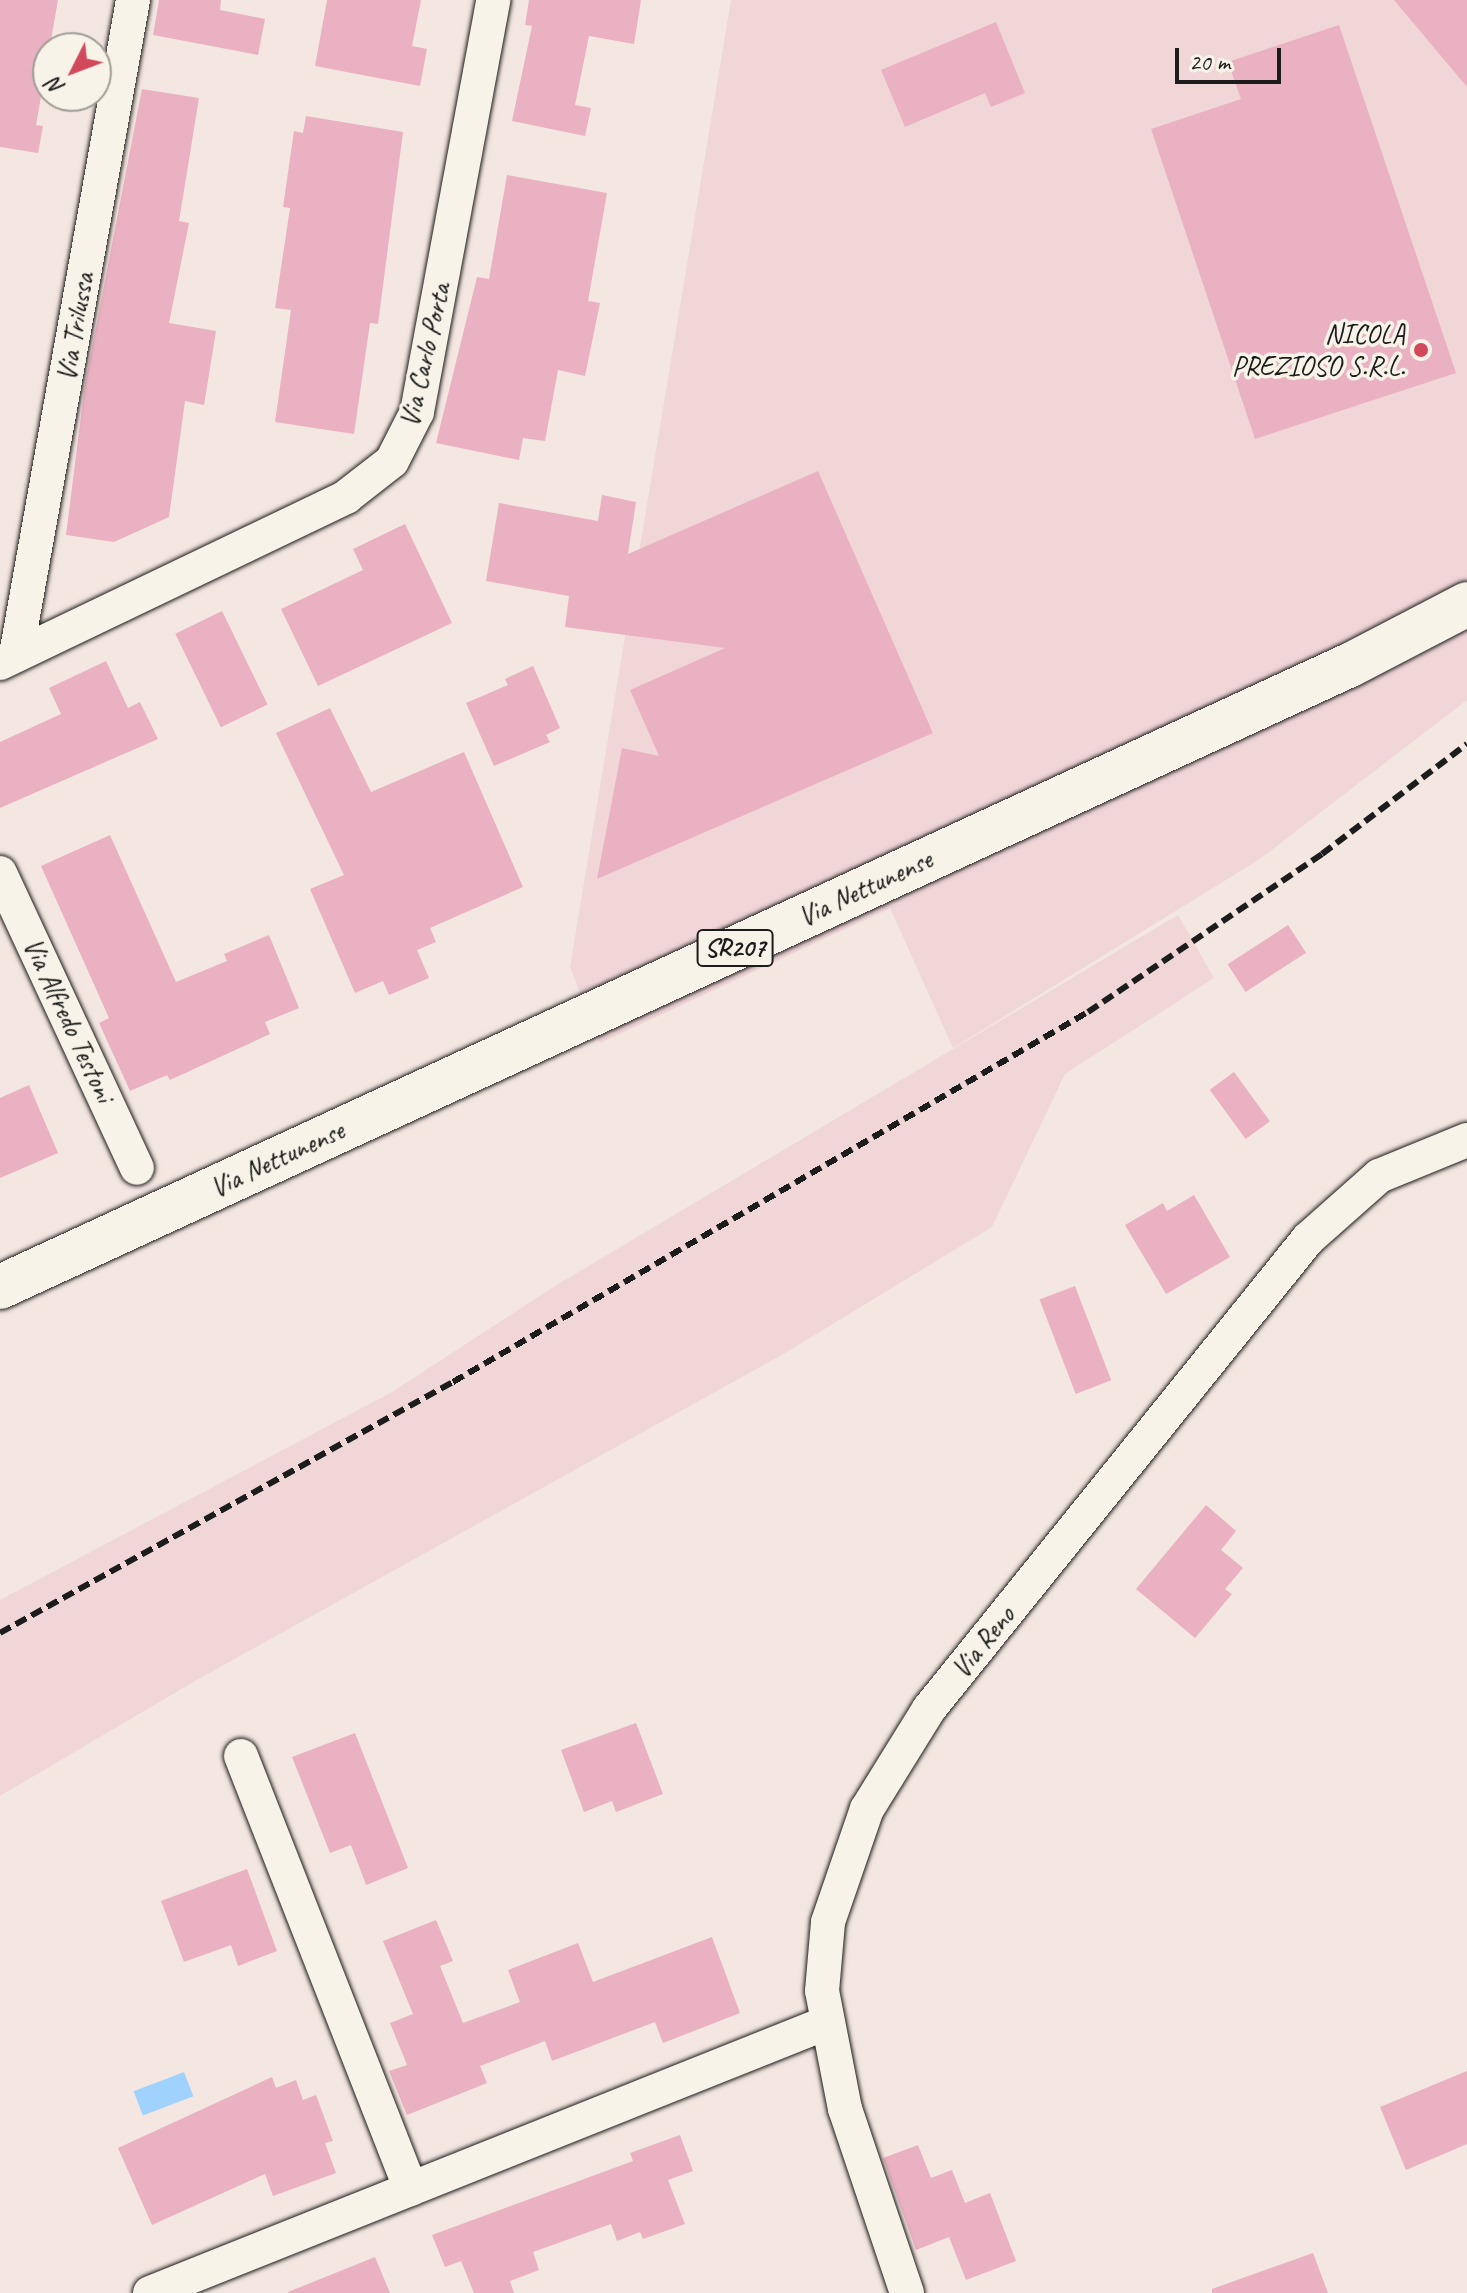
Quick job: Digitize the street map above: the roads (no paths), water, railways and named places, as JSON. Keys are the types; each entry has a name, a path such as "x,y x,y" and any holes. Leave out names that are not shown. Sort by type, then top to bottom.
{"main road":[{"name":"Via Nettunense","path":"0,1287 1337,672 1467,604"}],"street":[{"name":"Via Trilussa","path":"8,659 133,0"},
{"name":"Via Carlo Porta","path":"8,659 346,497 392,461 417,412 493,0"},
{"name":"Via Alfredo Testoni","path":"0,873 137,1168"},
{"name":"Via Reno","path":"907,2293 845,2109 826,2023 823,1956 835,1897 867,1809 906,1739 1308,1239 1379,1176 1467,1140"},
{"path":"241,1756 411,2189"},
{"path":"150,2293 826,2023"}],"water":[{"path":"184,2072 193,2096 143,2116 134,2091"}],"railway":[{"path":"0,1633 453,1382 1088,1012 1322,854 1467,744"}],"place":[{"name":"NICOLA PREZIOSO S.R.L.","path":"1421,350"}]}
